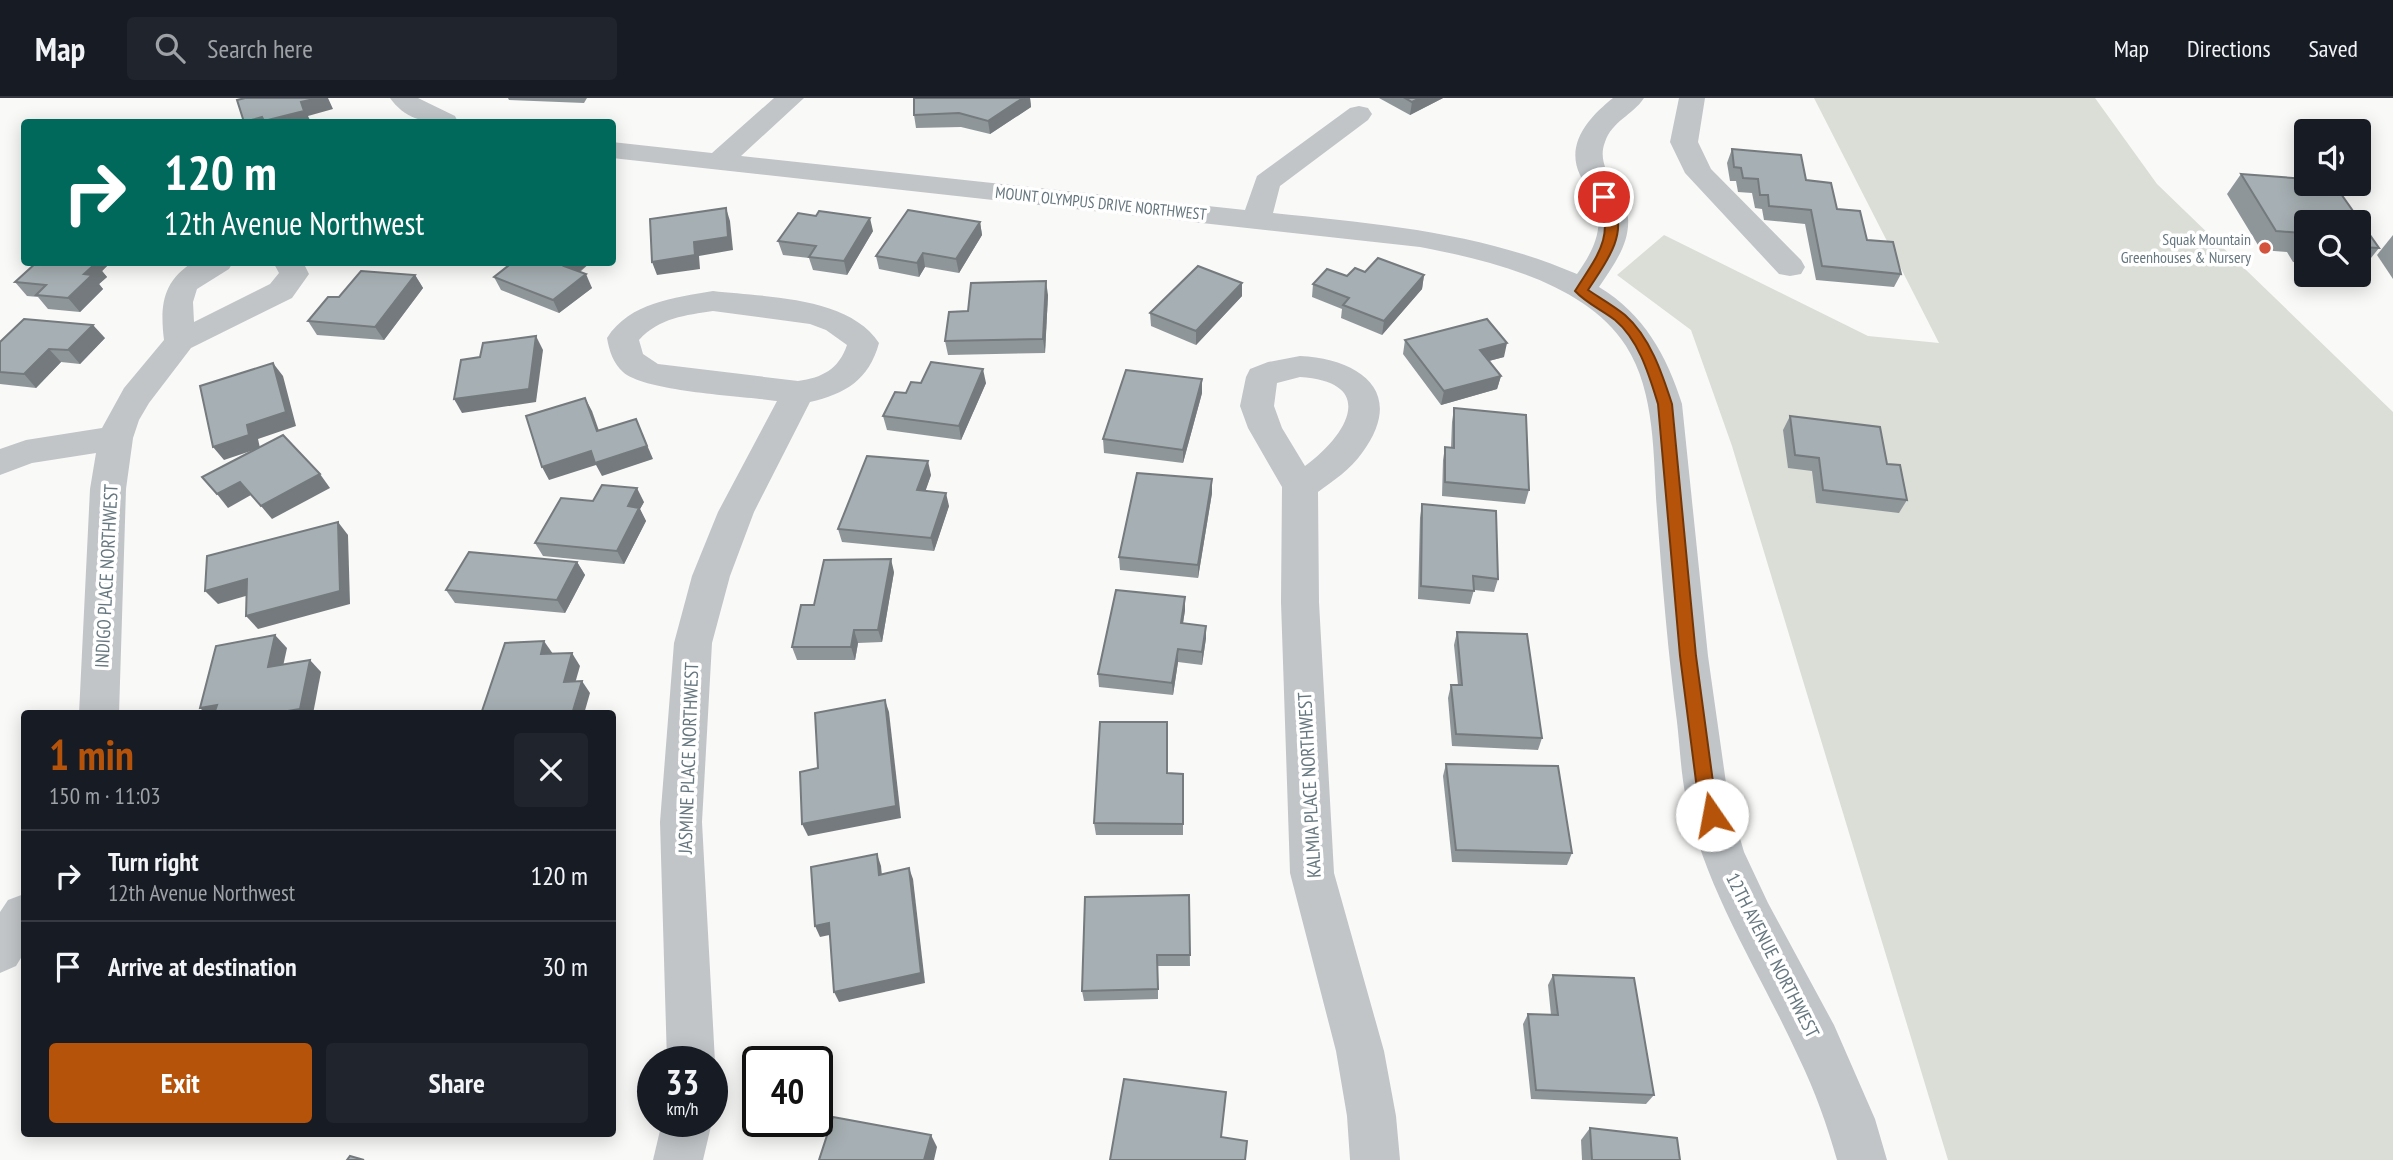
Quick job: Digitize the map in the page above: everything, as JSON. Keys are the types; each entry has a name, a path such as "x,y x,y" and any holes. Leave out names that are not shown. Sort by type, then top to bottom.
{"street":[{"path":"403,98 413,108 438,119"},
{"path":"718,162 771,112 791,98"},
{"path":"1581,291 1609,247 1613,216 1587,159 1596,128 1631,98"},
{"path":"1692,98 1684,142 1699,173 1790,267"},
{"path":"1257,220 1267,182 1360,114"},
{"name":"MOUNT OLYMPUS DRIVE NORTHWEST","path":"616,150 1420,238 1470,247 1513,260 1581,291"},
{"path":"180,341 175,299 182,286 211,266"},
{"name":"INDIGO PLACE NORTHWEST","path":"99,710 108,489 116,438 136,396 180,341 281,291 295,274 290,266"},
{"name":"12TH AVENUE NORTHWEST","path":"1581,291 1622,319 1637,337 1655,373 1665,404 1688,656 1707,797 1722,852 1752,918 1817,1042 1850,1119 1862,1160"},
{"path":"713,301 816,316 839,323 858,333 863,343 853,369 839,382 820,391 798,392 652,374 632,366 625,354 623,338 633,325 647,316 713,301"},
{"name":"JASMINE PLACE NORTHWEST","path":"690,1046 681,822 693,643 711,576 736,512 798,392"},
{"path":"9,454 116,438"},
{"name":"KALMIA PLACE NORTHWEST","path":"1300,487 1300,616 1312,873 1321,916 1344,985 1364,1064 1375,1160"},
{"path":"0,951 21,920"},
{"path":"678,1160 683,1137"}],"shaded area":[{"path":"1814,98 2095,98 2157,184 2393,412 2393,1160 1948,1160 1732,446 1691,330 1617,275 1664,235 1868,336 1939,343"}],"building":[{"path":"318,98 301,102 304,111 272,119 243,119 237,100"},
{"path":"914,98 1023,98 988,121 959,113 914,115"},
{"path":"1732,149 1801,155 1806,180 1831,183 1837,209 1860,211 1867,240 1893,242 1901,274 1822,266 1811,210 1769,206 1768,195 1760,195 1758,179 1743,178 1741,168 1734,167"},
{"path":"2241,174 2294,178 2294,196 2342,196 2352,210 2294,210 2294,232 2276,231"},
{"path":"726,208 728,237 694,242 695,255 652,262 650,219"},
{"path":"908,210 980,222 956,259 923,253 917,263 876,256"},
{"path":"819,211 870,218 844,261 809,257 816,246 778,241 798,213 816,216"},
{"path":"2371,237 2379,248 2371,248"},
{"path":"1378,258 1424,275 1384,321 1343,305 1349,298 1313,284 1327,269 1347,276 1355,268 1365,272"},
{"path":"33,266 93,266 84,274 92,275 68,298 36,295 46,285 15,282"},
{"path":"508,266 564,266 586,274 553,300 494,277"},
{"path":"1198,266 1242,283 1196,331 1150,313"},
{"path":"361,271 415,275 375,327 308,321 328,297 339,297"},
{"path":"1046,281 1043,339 945,341 949,312 968,311 971,283"},
{"path":"24,319 93,325 68,350 49,349 24,374 0,372 0,342"},
{"path":"1487,319 1507,343 1480,350 1501,376 1444,391 1405,340"},
{"path":"536,336 529,389 454,399 461,360 480,357 483,343"},
{"path":"931,362 983,369 959,426 883,416 895,392 906,393 911,382 921,383"},
{"path":"273,363 286,412 247,425 249,435 213,447 200,386"},
{"path":"1126,370 1202,379 1183,450 1103,439"},
{"path":"585,398 597,431 636,419 647,446 595,463 591,451 542,467 526,416"},
{"path":"1454,408 1526,415 1529,490 1445,482 1445,447 1454,448"},
{"path":"1790,416 1880,427 1887,464 1900,465 1907,500 1823,490 1819,458 1795,455"},
{"path":"283,435 320,474 261,506 240,482 217,494 202,477"},
{"path":"867,456 928,461 917,490 946,493 931,538 838,529"},
{"path":"1137,473 1212,479 1198,565 1119,557"},
{"path":"602,485 637,488 628,506 639,508 617,551 535,543 561,498 593,501"},
{"path":"1422,504 1496,511 1498,579 1473,576 1474,591 1421,586"},
{"path":"338,522 340,591 246,616 247,579 205,591 207,556"},
{"path":"469,552 577,562 557,600 446,590"},
{"path":"891,559 878,630 854,630 851,647 792,647 801,605 814,605 824,560"},
{"path":"1116,590 1185,597 1181,623 1206,626 1202,652 1178,649 1172,683 1098,674"},
{"path":"1457,632 1527,634 1542,738 1456,734 1451,685 1462,685"},
{"path":"275,635 268,667 310,660 300,709 215,710 217,705 200,708 216,646"},
{"path":"544,641 541,654 572,653 564,682 582,681 573,710 482,710 505,643"},
{"path":"885,700 896,806 802,824 800,772 818,768 815,713"},
{"path":"1100,722 1167,722 1167,773 1183,774 1183,824 1094,823"},
{"path":"1446,764 1558,766 1572,853 1456,850"},
{"path":"877,854 879,875 909,868 921,973 834,992 829,923 815,926 811,867"},
{"path":"1189,895 1190,955 1157,955 1158,989 1082,991 1085,897"},
{"path":"1553,975 1634,978 1654,1095 1536,1090 1528,1014 1558,1015"},
{"path":"1124,1079 1226,1092 1221,1137 1247,1141 1245,1160 1110,1160"},
{"path":"833,1117 931,1135 924,1160 819,1160 826,1137 833,1137"},
{"path":"1590,1128 1677,1138 1680,1160 1592,1160"},
{"path":"350,1156 364,1160 347,1160"}],"place":[{"name":"Squak Mountain Greenhouses & Nursery","path":"2265,248"}],"route":[{"path":"1604,197 1613,216 1609,247 1581,291 1622,319 1637,337 1655,373 1665,404 1688,656 1707,797 1712,815"}]}
